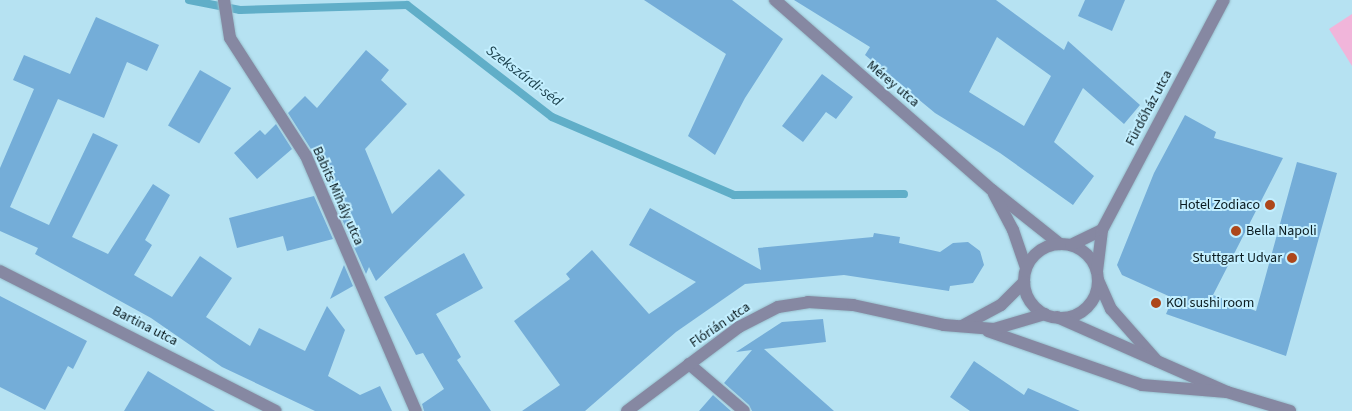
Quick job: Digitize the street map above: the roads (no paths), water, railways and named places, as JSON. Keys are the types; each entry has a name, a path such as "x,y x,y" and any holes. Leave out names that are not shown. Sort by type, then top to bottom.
{"street":[{"name":"Babits Mihály utca","path":"224,0 230,38 306,156 416,411"},
{"name":"Mérey utca","path":"775,0 992,190 1065,244"},
{"name":"Fürdőház utca","path":"1097,276 1102,230 1224,0"},
{"name":"Mérey utca","path":"992,190 1013,230 1026,267"},
{"path":"1102,230 1065,244 1039,250 1026,267 1024,282 1030,301 1051,316 1161,365 1227,392 1290,411"},
{"path":"1065,244 1092,260 1110,309 1161,365"},
{"name":"Bartina utca","path":"0,271 276,411"},
{"path":"1051,316 1070,317 1086,307 1096,292 1097,276"},
{"path":"962,326 1001,305 1024,282"},
{"name":"Flórián utca","path":"628,411 739,327 778,307 808,302 853,305 962,326 994,329 1051,316"},
{"path":"979,328 1142,385 1227,392"},
{"path":"690,364 744,411"}],"waterway":[{"name":"Szekszárdi-séd","path":"189,0 240,10 407,5 552,117 734,195 904,194"}],"place":[{"name":"Hotel Zodiaco","path":"1270,205"},
{"name":"Bella Napoli","path":"1236,231"},
{"name":"Stuttgart Udvar","path":"1292,258"},
{"name":"KOI sushi room","path":"1156,303"}]}
